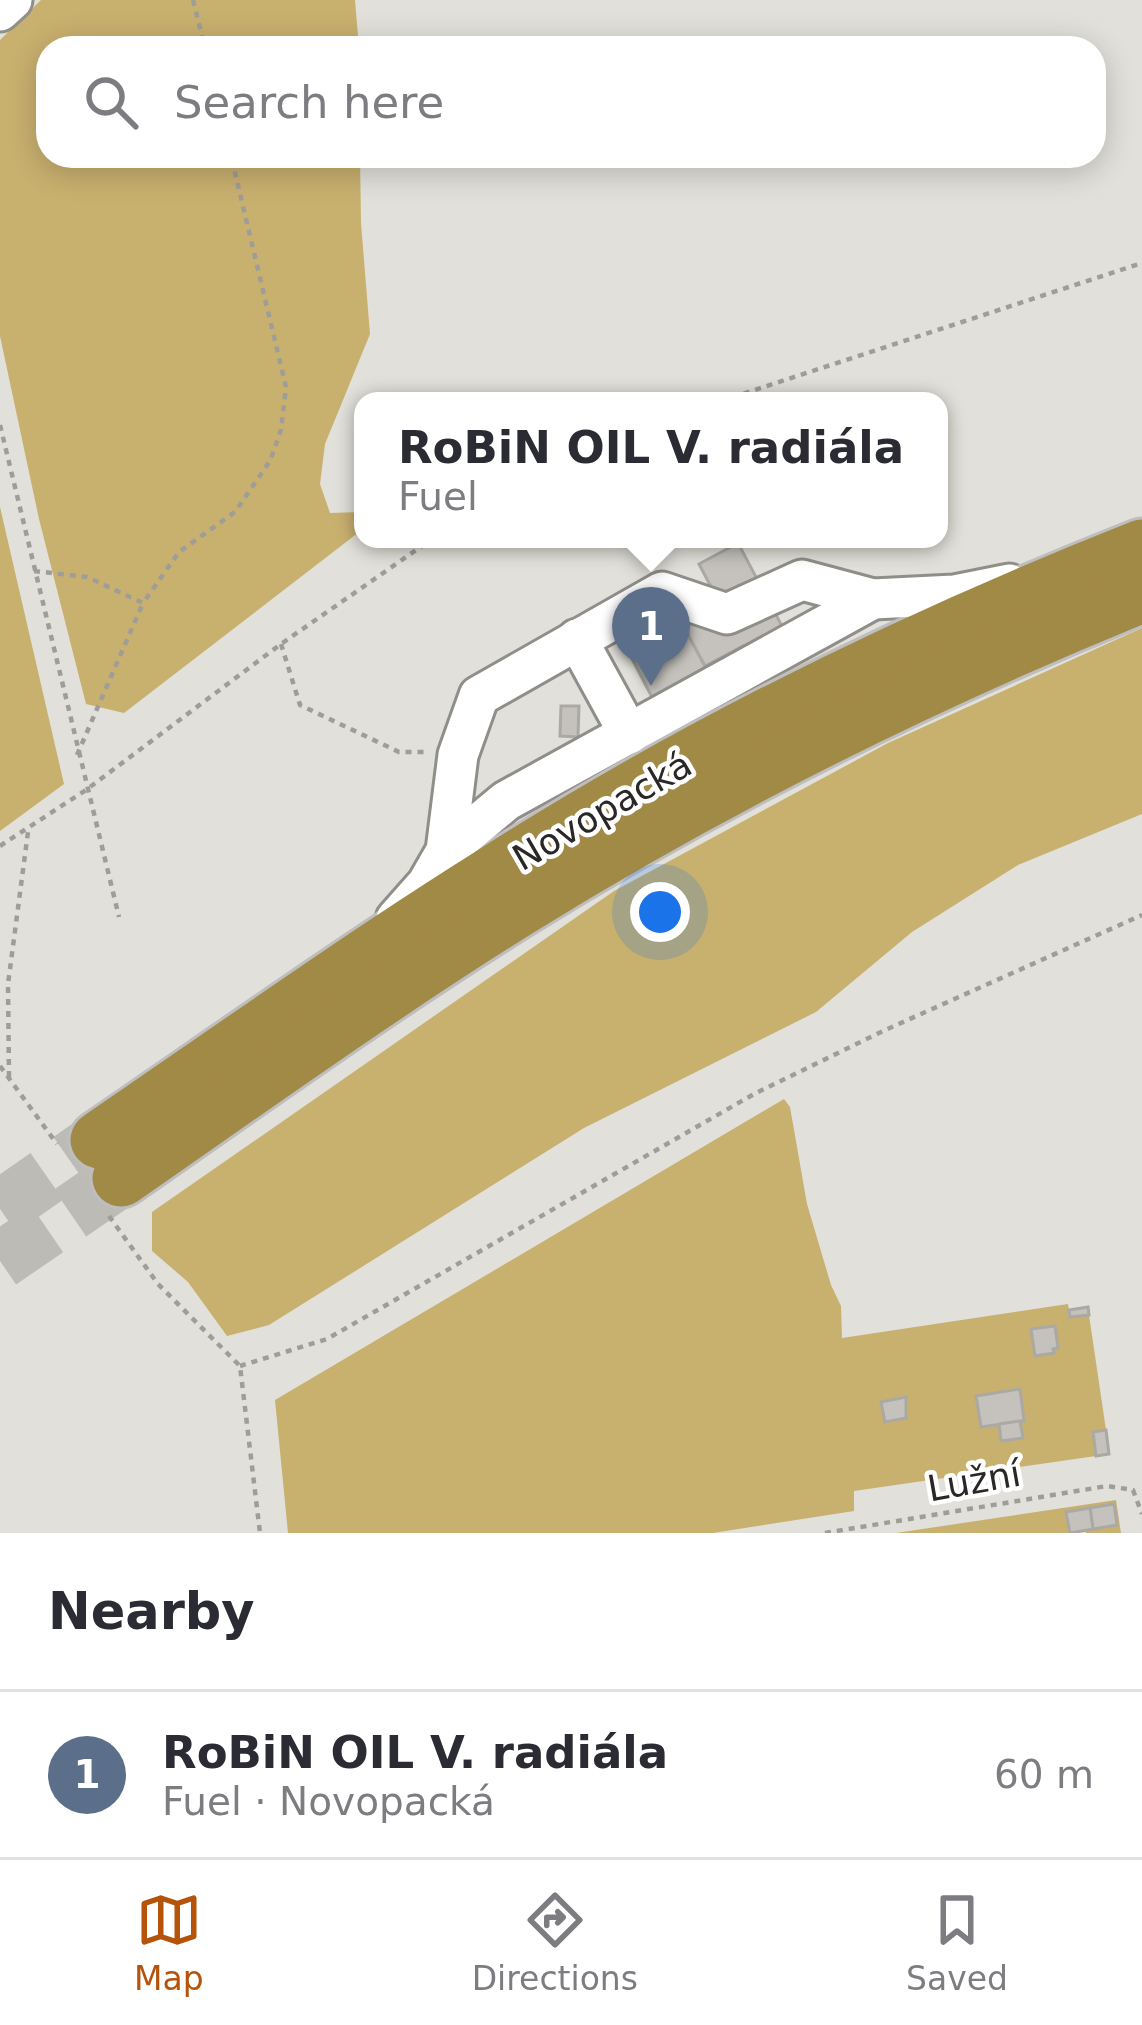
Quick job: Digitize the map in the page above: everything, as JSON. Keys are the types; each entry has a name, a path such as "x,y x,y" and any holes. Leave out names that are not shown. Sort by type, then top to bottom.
{"highway":[{"name":"Novopacká","path":"97,1170 339,976 494,873 668,772 856,672 1131,568"},
{"name":"Novopacká","path":"97,1170 695,805 875,711 1029,640 1131,568"}],"lane":[{"path":"0,11 12,0"},
{"path":"446,851 458,755 479,696 662,592 727,614 802,580 874,599 973,592 1131,568"},
{"path":"339,976 417,897 446,851 506,801 874,599"},
{"path":"577,639 629,734"}],"path":[{"path":"193,0 202,36"},
{"path":"77,755 143,603 179,552 235,512 270,461 281,430 286,387 234,168"},
{"path":"747,392 1142,263"},
{"path":"0,425 119,917"},
{"path":"0,846 86,790 419,548"},
{"path":"34,571 87,577 143,603"},
{"path":"281,644 299,705 399,752 458,755"},
{"path":"9,1077 8,985 28,828"},
{"path":"240,1366 327,1339 754,1094 1142,915"},
{"path":"0,1066 97,1170 158,1284 240,1366 260,1533"},
{"name":"Lužní","path":"825,1533 1107,1486 1133,1490 1142,1514"}],"shaded area":[{"path":"41,0 355,0 358,36 36,36 36,168 360,168 370,334 325,444 320,484 330,513 354,512 354,536 124,713 86,704 39,519 0,336 0,40"},
{"path":"0,507 64,784 0,831"},
{"path":"1142,628 1142,814 1018,865 912,932 816,1012 584,1128 269,1325 227,1336 188,1282 152,1251 152,1212 614,891 888,743"},
{"path":"784,1099 790,1107 807,1204 841,1306 842,1338 1068,1304 1070,1317 1089,1315 1106,1430 1093,1432 1096,1456 854,1491 854,1511 713,1533 288,1533 275,1400","holes":["1019,1390 1022,1438 1002,1441 999,1424 981,1427 976,1396"]},
{"path":"1116,1500 1121,1533 1086,1533 1117,1525 1113,1504 1067,1511 1070,1533 896,1533"}],"building":[{"path":"729,548 741,548 793,647 754,668 743,646 705,666 681,622 719,602 699,564"},
{"path":"660,604 670,623 679,618 709,674 655,703 616,628"},
{"path":"561,706 579,706 578,737 560,736"},
{"path":"1088,1307 1089,1315 1070,1317 1069,1310"},
{"path":"1055,1326 1058,1348 1035,1356 1031,1329"},
{"path":"1020,1389 1024,1421 981,1427 976,1396"},
{"path":"906,1397 906,1418 885,1422 881,1402"},
{"path":"1020,1421 1023,1438 1001,1441 999,1424"},
{"path":"1106,1430 1109,1454 1096,1456 1093,1432"},
{"path":"1114,1504 1117,1525 1093,1529 1090,1508"},
{"path":"1090,1508 1093,1529 1070,1533 1066,1512"}],"tunnel":[{"path":"0,1209 99,1140"},
{"path":"0,1261 121,1178"}],"place":[{"name":"RoBiN OIL V. radiála","path":"651,686"}]}
